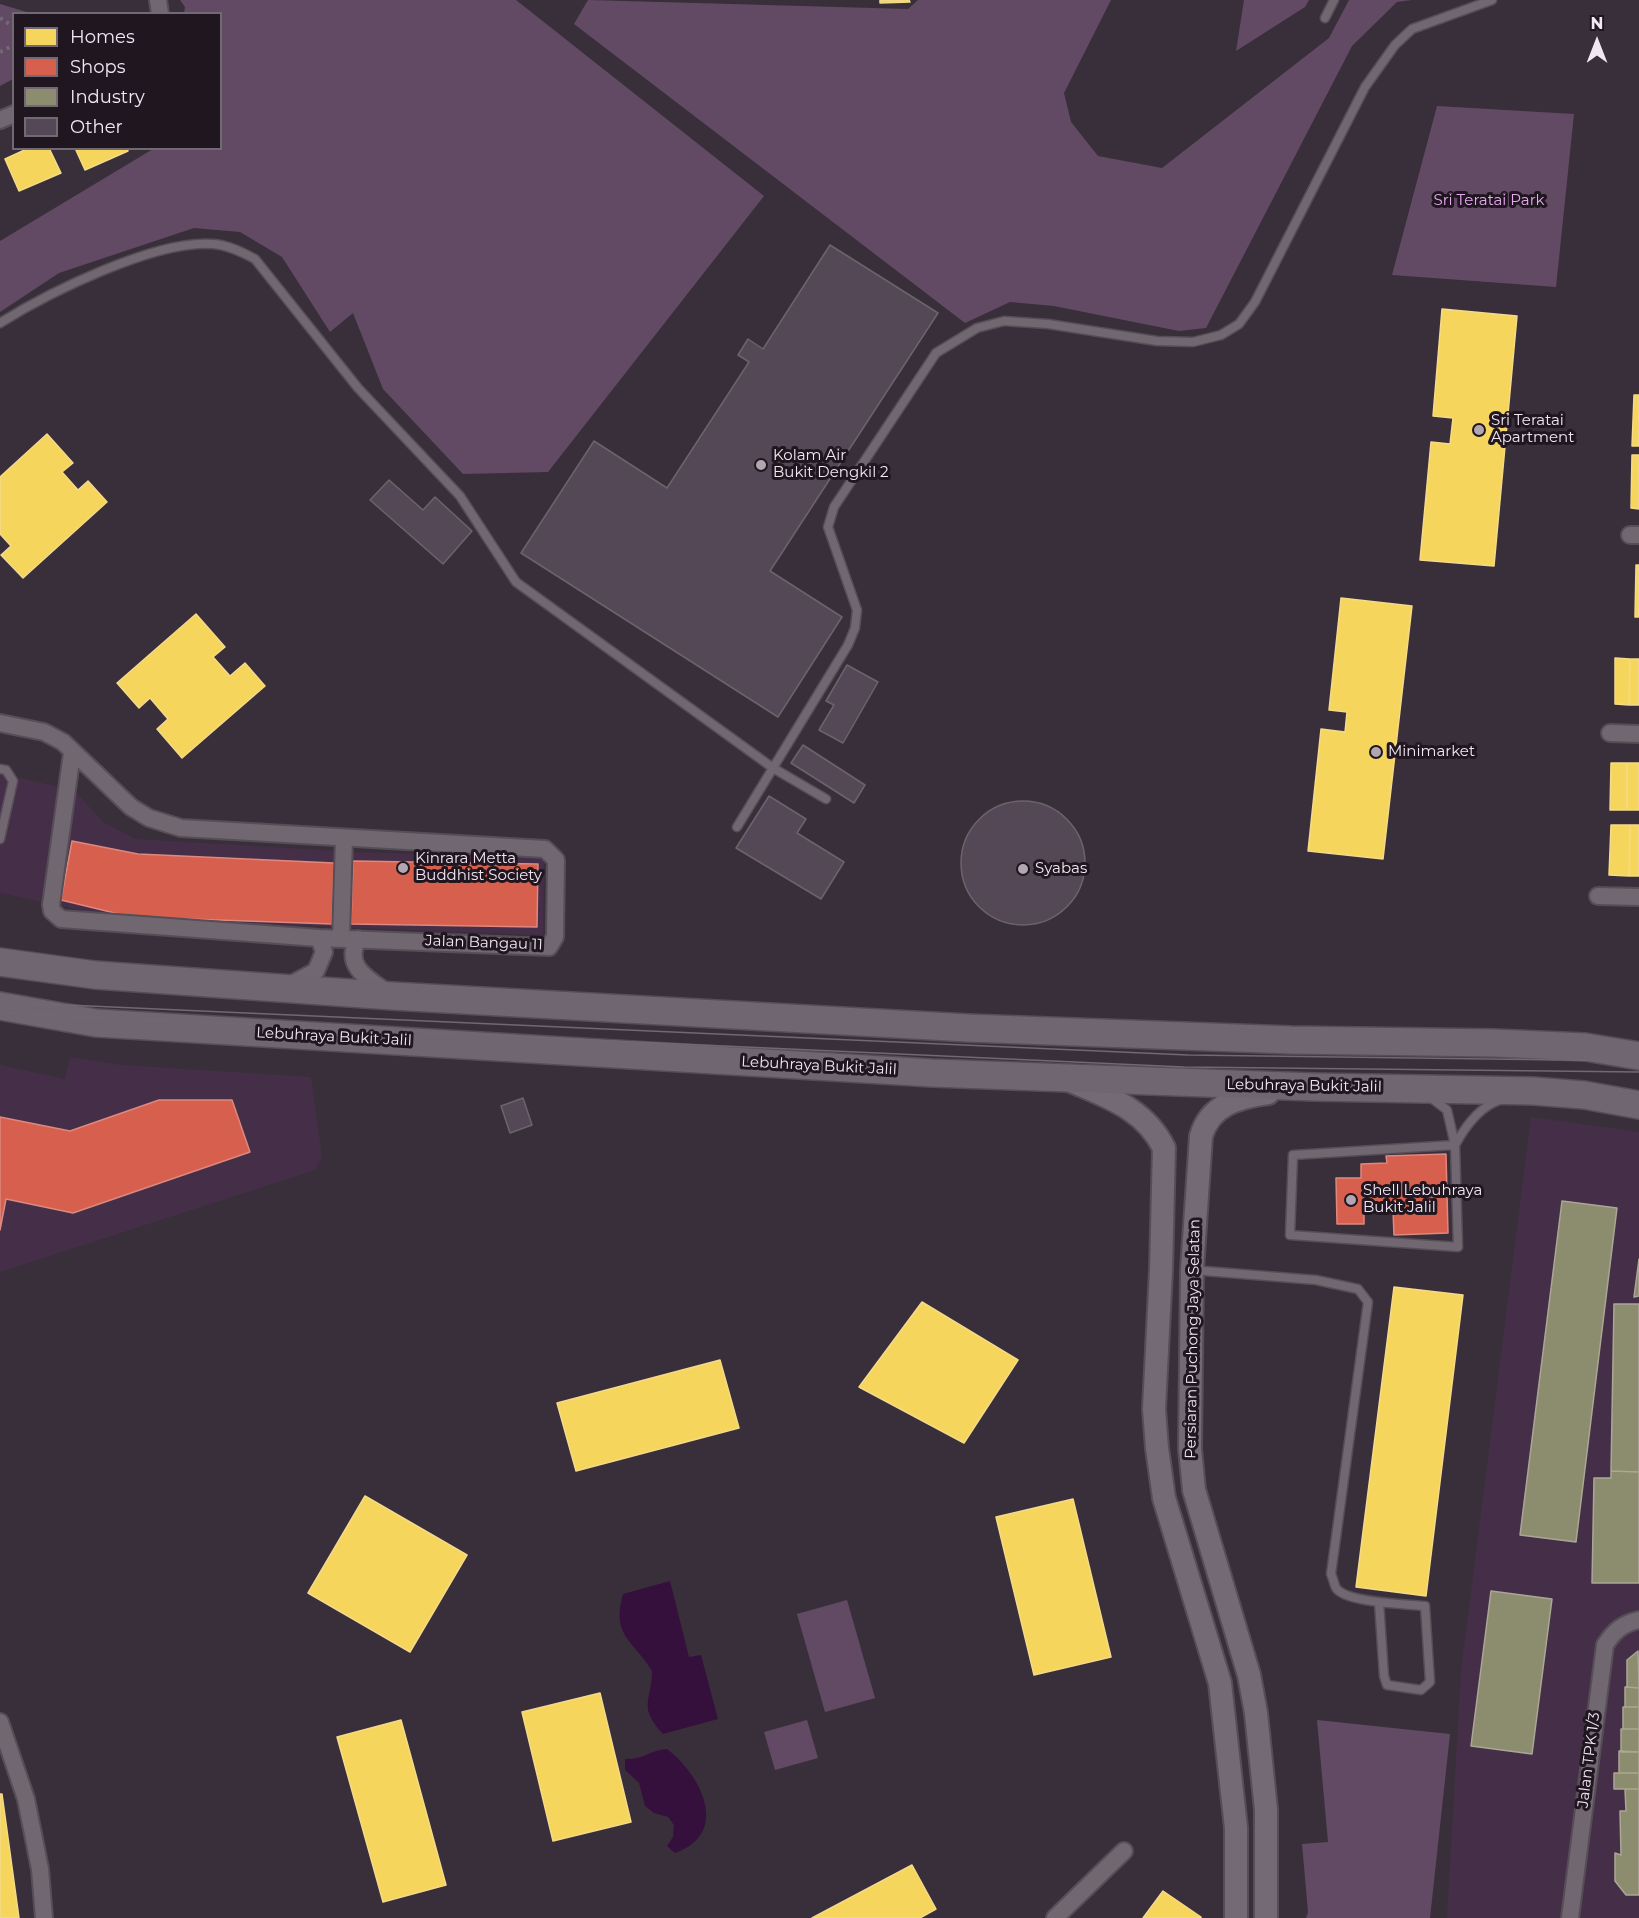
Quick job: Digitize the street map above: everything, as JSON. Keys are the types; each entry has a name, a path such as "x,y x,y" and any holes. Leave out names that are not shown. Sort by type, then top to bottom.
{"highway":[{"path":"0,962 95,975 392,996 968,1028 1291,1040 1528,1044 1585,1047 1639,1056"},
{"name":"Lebuhraya Bukit Jalil","path":"0,1006 96,1023 1067,1079 1314,1087 1533,1090 1584,1095 1639,1105"}],"main road":[{"path":"1067,1079 1135,1111 1155,1130 1164,1148 1154,1409 1156,1448 1164,1498 1220,1683 1226,1718 1236,1828 1236,1918"},
{"name":"Persiaran Puchong Jaya Selatan","path":"1266,1918 1266,1810 1256,1713 1249,1675 1194,1490 1189,1414 1192,1270 1198,1159 1205,1123 1223,1105 1242,1097 1314,1087"},
{"path":"1161,1270 1192,1270"}],"street":[{"path":"0,723 44,732 63,742 72,753"},
{"path":"1610,733 1639,734"},
{"name":"Jalan Bangau 11","path":"72,753 131,807 149,818 181,828 545,849 556,860 555,937 549,947 319,938 61,919 52,912 72,753"},
{"path":"344,839 349,939 353,948 354,963 359,973 392,996"},
{"path":"1598,896 1639,897"},
{"path":"284,988 316,971 324,952 319,938"},
{"name":"Jalan TPK 1/3","path":"1570,1918 1605,1645 1614,1631 1627,1623 1639,1620"},
{"path":"1,1727 26,1799 40,1869 44,1918"},
{"path":"1055,1918 1124,1851"}],"lane":[{"path":"1325,18 1334,0"},
{"path":"737,827 848,645 855,628 857,610 828,527 834,507 936,353 977,328 1004,321 1048,324 1156,341 1193,342 1221,336 1239,324 1255,302 1365,87 1395,45 1412,28 1492,0"},
{"path":"0,323 71,284 132,261 188,244 213,244 237,249 255,259 358,388 460,496 516,582 773,768 826,799"},
{"path":"0,769 6,770 13,781 0,839"},
{"path":"1413,1089 1436,1100 1447,1110 1455,1145 1458,1247 1290,1235 1293,1155 1455,1145"},
{"path":"1455,1145 1462,1132 1482,1110 1494,1102 1533,1090"},
{"path":"1192,1270 1316,1280 1358,1289 1368,1302 1331,1574 1336,1588 1344,1595 1379,1602 1425,1606 1430,1682 1421,1690 1388,1685 1384,1676 1379,1602"}],"shaded area":[{"path":"0,774 74,790 103,822 135,839 355,852 544,858 543,935 123,919 0,893"},
{"path":"70,1057 121,1065 311,1077 322,1157 315,1170 0,1272 0,1065 65,1079"},
{"path":"1531,1117 1639,1132 1639,1918 1447,1918 1461,1671"},
{"path":"670,1581 689,1657 701,1655 718,1719 663,1734 650,1717 648,1710 652,1671 626,1637 622,1629 620,1608 623,1594"},
{"path":"667,1749 690,1773 705,1803 706,1818 702,1832 692,1844 675,1853 667,1846 673,1837 674,1825 668,1817 654,1813 645,1806 639,1783 625,1770 625,1759"}],"green space":[{"path":"180,0 516,0 764,196 548,472 463,474 383,389 353,313 330,332 282,257 240,232 194,228 59,273 0,312 0,241 151,150 222,150 222,12 184,12 185,7"},
{"path":"588,0 908,9 918,0 1111,0 1064,93 1071,122 1098,156 1162,168 1329,38 1349,0 1412,0 1397,2 1352,46 1206,328 1179,331 1054,306 1010,302 965,323 574,24"},
{"path":"1244,0 1309,0 1305,7 1236,51"},
{"path":"0,4 27,12 12,12 12,80 0,86"},
{"name":"Sri Teratai Park","path":"1437,106 1574,114 1556,287 1392,275"},
{"path":"847,1600 875,1698 825,1712 797,1614"},
{"path":"807,1720 818,1758 775,1770 764,1732"},
{"path":"1317,1720 1450,1734 1430,1918 1306,1918 1308,1912 1302,1844 1328,1842"}],"building: Homes":[{"path":"880,0 909,0 910,2 880,3"},
{"path":"25,150 50,150 61,173 19,191 5,159"},
{"path":"76,150 128,150 128,151 85,170"},
{"name":"Sri Teratai Apartment","path":"1442,309 1517,316 1494,566 1420,560 1431,442 1450,444 1453,418 1433,416"},
{"path":"1634,395 1639,395 1639,446 1632,446"},
{"path":"47,434 73,463 62,472 78,490 88,481 107,502 23,578 1,555 11,546 0,534 0,477"},
{"path":"1632,455 1639,455 1639,509 1631,508"},
{"path":"1636,565 1639,565 1639,617 1635,617"},
{"path":"1341,598 1412,606 1383,859 1308,851 1321,729 1345,732 1347,712 1329,710"},
{"path":"196,614 225,647 213,657 230,676 245,663 265,686 182,758 157,729 168,719 150,698 139,708 117,683"},
{"path":"1615,658 1630,659 1629,705 1615,704"},
{"path":"1630,659 1639,659 1639,705 1629,705"},
{"path":"1611,763 1627,763 1627,810 1610,810"},
{"path":"1627,763 1639,763 1639,810 1627,810"},
{"path":"1611,825 1630,825 1629,876 1609,875"},
{"path":"1630,825 1639,825 1639,876 1629,876"},
{"path":"1394,1287 1463,1295 1426,1596 1356,1587"},
{"path":"922,1302 1018,1360 964,1443 859,1387"},
{"path":"720,1360 739,1428 576,1471 557,1403"},
{"path":"365,1496 467,1555 410,1652 308,1593"},
{"path":"1073,1499 1111,1657 1034,1675 996,1517"},
{"path":"600,1693 631,1822 553,1841 522,1712"},
{"path":"401,1720 446,1885 383,1902 337,1737"},
{"path":"0,1794 2,1794 19,1918 0,1918"},
{"path":"912,1865 936,1909 920,1918 812,1918"},
{"path":"1163,1891 1201,1917 1201,1918 1143,1918"}],"building: Shops":[{"path":"72,841 138,854 334,863 332,924 131,917 61,900"},
{"path":"353,861 538,864 537,927 351,924"},
{"path":"159,1100 232,1100 250,1152 73,1213 6,1199 0,1230 0,1117 70,1131"},
{"path":"1446,1154 1448,1233 1394,1235 1393,1211 1364,1212 1364,1224 1337,1224 1336,1178 1361,1178 1361,1164 1387,1163 1386,1156"}],"building: Industry":[{"path":"1562,1201 1617,1208 1576,1542 1520,1535"},
{"path":"1639,1259 1639,1296 1634,1297"},
{"path":"1614,1304 1639,1304 1639,1472 1611,1471"},
{"path":"1611,1471 1639,1472 1639,1583 1592,1583 1594,1478 1611,1478"},
{"path":"1491,1591 1552,1599 1532,1754 1471,1746"},
{"path":"1638,1651 1639,1688 1627,1687 1627,1660"},
{"path":"1625,1687 1639,1688 1639,1707 1625,1707"},
{"path":"1623,1707 1639,1707 1639,1729 1623,1729"},
{"path":"1621,1729 1639,1729 1639,1752 1621,1752"},
{"path":"1619,1751 1639,1752 1639,1773 1619,1773"},
{"path":"1614,1773 1639,1773 1639,1789 1614,1789"},
{"path":"1625,1789 1639,1789 1639,1895 1626,1895 1615,1881 1615,1853 1621,1855 1620,1811 1626,1811"}],"building: Other":[{"name":"Kolam Air Bukit Dengkil 2","path":"830,245 938,313 770,571 842,617 778,717 521,553 594,441 667,488 749,362 738,355 748,339 763,349"},
{"path":"389,480 423,510 435,497 472,531 443,564 370,500"},
{"path":"847,665 878,682 843,743 819,730 834,705 826,701"},
{"path":"803,745 865,785 854,803 791,763"},
{"path":"769,796 806,819 797,833 844,862 821,899 736,848"},
{"name":"Syabas","path":"1023,801 1047,806 1067,819 1080,839 1085,863 1080,887 1067,907 1047,920 1023,925 999,920 979,907 966,887 961,863 966,839 979,819 999,806"},
{"path":"523,1098 532,1125 510,1133 501,1106"}],"tram line":[{"path":"0,1002 1188,1055 1639,1061"},
{"path":"0,1013 1184,1067 1639,1072"}],"place":[{"name":"Sri Teratai Apartment","path":"1479,430"},
{"name":"Kolam Air Bukit Dengkil 2","path":"761,465"},
{"name":"Minimarket","path":"1376,752"},
{"name":"Kinrara Metta Buddhist Society","path":"403,868"},
{"name":"Syabas","path":"1023,869"},
{"name":"Shell Lebuhraya Bukit Jalil","path":"1351,1200"}]}
